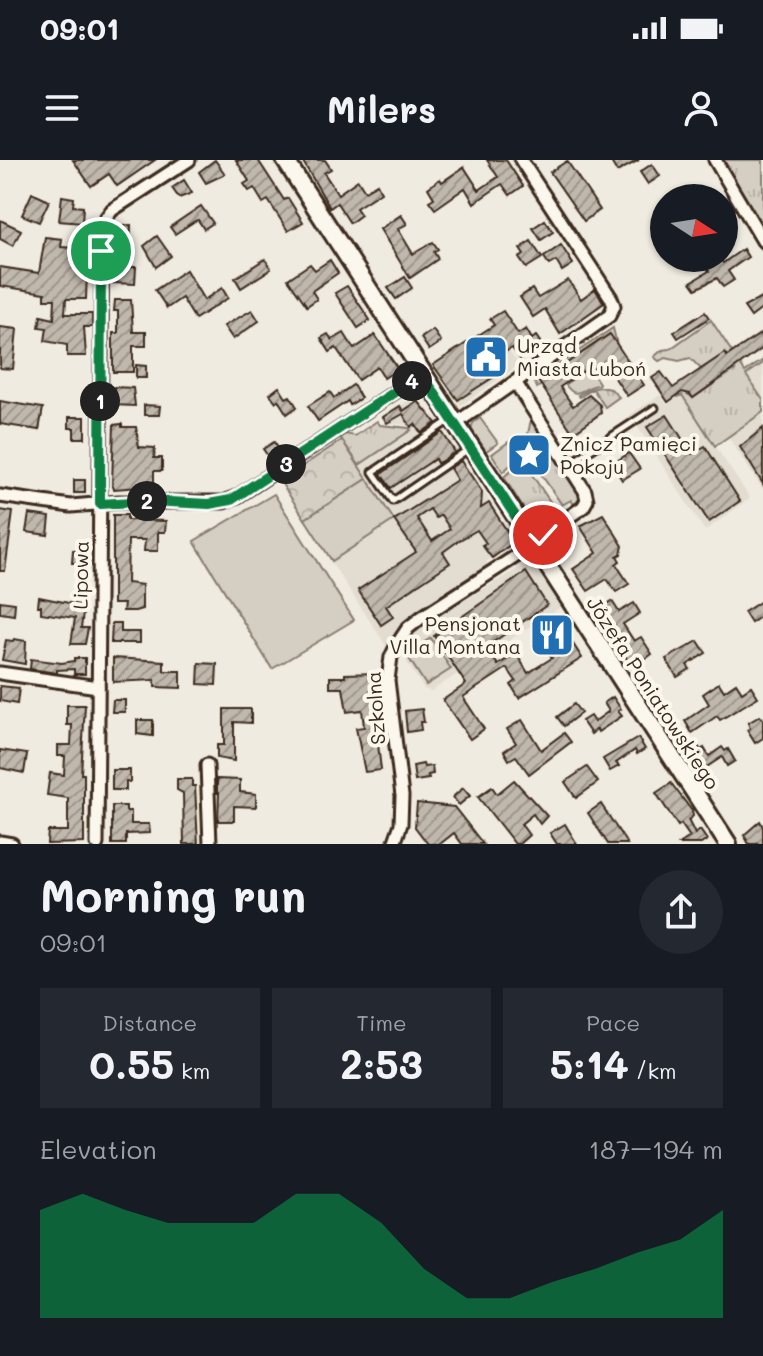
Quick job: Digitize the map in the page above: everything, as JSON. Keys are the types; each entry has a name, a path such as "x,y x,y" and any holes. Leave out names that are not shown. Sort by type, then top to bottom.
{"street":[{"name":"Lipowa","path":"97,844 103,223 112,210 189,160"},
{"name":"Józefa Poniatowskiego","path":"285,160 728,844"},
{"path":"454,421 515,382 614,310 611,298 521,160"},
{"path":"715,160 763,241"},
{"path":"0,496 63,505 150,501 209,504 231,500 422,374"},
{"path":"515,382 568,465"},
{"name":"Szkolna","path":"394,844 400,832 403,805 388,690 392,655 403,636 418,620 585,505 585,491 568,465"},
{"path":"0,673 98,687"},
{"path":"207,765 210,844"},
{"path":"0,842 12,844"}],"lane":[{"path":"568,465 655,408"},
{"path":"454,421 373,472 393,501 471,448"}],"shaded area":[{"path":"492,326 519,365 460,406 433,365"},
{"path":"763,363 763,400 746,375"},
{"path":"660,395 667,405 681,395 750,498 705,531 630,415"},
{"path":"415,396 429,417 434,415 516,542 486,562 488,566 408,618 387,647 331,562 394,520 359,465 411,430 407,425 387,423 403,414 412,427 427,416 418,401 403,411 400,406","holes":["460,459 482,492 462,507 448,486 457,480 449,466","445,497 453,510 442,517 435,506 417,518 395,520 410,509"]},
{"path":"763,412 763,490 728,437"},
{"path":"529,562 561,607 431,691 424,689 400,651 408,639 425,624"}],"green space":[{"path":"724,160 763,160 763,231 738,191 738,184 733,183"},
{"path":"711,320 745,372 763,360 746,375 763,400 763,412 715,446 682,395 678,397 676,394 682,390 693,398 735,370 725,354 701,369 690,358 659,361 654,357"},
{"path":"613,328 617,345 609,334 539,382 541,385 537,388 537,379"},
{"path":"589,368 598,385 576,393 569,389 565,384"},
{"path":"600,387 611,389 619,397 605,407 593,389 580,397 578,395 590,389"},
{"path":"480,418 498,443 486,451 471,429"},
{"path":"531,419 542,435 530,447 526,444"},
{"path":"377,421 380,425 411,430 359,465 340,437 345,434 355,436"},
{"path":"544,438 580,493 581,500 575,506 571,500 562,505 530,458 533,455 531,452"},
{"path":"342,440 367,479 305,519 280,481"},
{"path":"510,441 520,456 503,472 492,454"},
{"path":"522,460 555,509 546,516 548,519 538,525 533,524 504,477"},
{"path":"367,479 394,520 332,561 305,519"},
{"path":"274,494 354,620 272,669 194,541"},
{"path":"431,638 451,669 426,685 406,654"}],"building":[{"path":"73,160 155,160 117,186 109,174 91,186"},
{"path":"215,160 225,174 206,183 199,172"},
{"path":"236,160 258,160 284,200 288,198 303,222 288,231 268,200 263,203 254,188 249,191 244,184 249,181"},
{"path":"302,160 325,160 331,169 324,173 338,194 358,180 365,191 377,184 381,192 356,208 361,215 350,223 337,203 330,208"},
{"path":"487,160 506,160 523,186 510,195 502,184 474,203 465,188 435,209 429,201 434,198 428,188 464,167 479,190 498,177"},
{"path":"610,160 639,160 617,172"},
{"path":"567,161 600,210 584,221 550,172"},
{"path":"652,164 660,176 648,184 640,172"},
{"path":"184,180 192,193 179,198 172,188"},
{"path":"32,193 49,201 39,222 22,215"},
{"path":"62,196 74,198 73,206 83,207 82,223 59,221"},
{"path":"201,206 213,223 204,229 198,220 175,234 170,227"},
{"path":"401,215 407,224 398,229 413,254 433,242 438,249 434,252 438,259 410,278 380,229"},
{"path":"0,220 21,230 13,246 0,239"},
{"path":"545,220 553,232 541,240 533,228"},
{"path":"131,225 130,267 136,267 135,284 113,283 114,226"},
{"path":"157,236 171,256 156,267 144,246"},
{"path":"45,237 62,239 61,247 88,249 86,299 66,299 65,314 92,314 92,327 84,327 86,356 67,356 67,345 45,341 47,328 39,327 41,316 54,319 55,299 45,299 45,293 0,286 0,267 39,273"},
{"path":"531,241 542,258 526,268 519,258 524,255 520,249"},
{"path":"561,245 573,264 562,271 556,261 549,265 544,257"},
{"path":"743,249 748,257 738,264 738,252"},
{"path":"265,259 271,269 241,288 235,278"},
{"path":"330,260 338,273 312,291 317,299 307,306 288,279 310,264 315,270"},
{"path":"186,270 204,300 222,288 228,298 195,319 182,298 167,308 155,290"},
{"path":"707,272 729,272 734,280 723,287 717,278 696,289 691,282"},
{"path":"405,277 412,288 396,299 388,288"},
{"path":"568,280 581,299 595,289 604,303 560,334 545,309 533,317 520,297 532,289 538,298"},
{"path":"347,286 370,320 358,328 335,293"},
{"path":"763,297 763,308 751,317 744,307"},
{"path":"115,300 131,300 133,332 146,332 146,346 133,346 133,372 113,372 113,333 118,333"},
{"path":"252,310 259,321 233,339 224,326"},
{"path":"503,311 518,334 526,329 532,339 536,336 542,345 520,359 512,348 497,357 503,371 458,400 433,365 494,325 490,319"},
{"path":"705,312 709,318 678,338 674,332"},
{"path":"0,327 17,329 13,369 0,368"},
{"path":"433,330 441,342 429,350 421,338"},
{"path":"344,333 354,349 375,335 398,369 384,378 377,367 358,380 336,348 330,352 321,338 328,334 332,340"},
{"path":"610,334 644,385 627,396 604,362 593,369 591,366 560,387 573,406 589,395 600,405 601,413 573,433 539,382"},
{"path":"760,334 763,348 693,398 682,392 668,402 652,378 661,372 673,388"},
{"path":"136,365 146,366 146,378 136,378"},
{"path":"353,385 361,398 350,405 348,401 318,421 308,406 330,392 334,398"},
{"path":"114,387 133,388 135,406 113,405"},
{"path":"279,387 297,407 287,414 270,394"},
{"path":"0,401 43,408 39,430 0,424"},
{"path":"418,401 436,423 421,433 415,424 411,427 403,414 387,423 383,417 400,406 403,411"},
{"path":"144,405 160,406 159,415 144,415"},
{"path":"667,415 692,454 705,446 740,501 709,522 647,427"},
{"path":"69,417 85,417 85,438 74,438 74,428 69,428"},
{"path":"122,424 122,427 136,427 139,447 155,448 154,458 162,458 162,471 154,471 154,486 114,489 114,425"},
{"path":"763,428 763,484 740,447"},
{"path":"442,432 455,452 440,462 437,463 435,459 391,488 381,474"},
{"path":"274,442 281,452 270,459 263,449"},
{"path":"629,453 640,469 622,480 612,464"},
{"path":"461,461 482,492 481,508 489,503 514,542 492,558 482,545 486,543 477,530 458,541 443,552 450,563 386,606 393,617 381,625 358,590 416,552 394,520 457,480 450,468","holes":["430,509 436,518 441,515 450,529 432,541 417,518"]},
{"path":"74,480 85,480 85,493 74,493"},
{"path":"0,510 13,512 5,571 0,571"},
{"path":"29,514 50,517 48,535 26,532"},
{"path":"603,514 623,546 621,554 617,556 620,561 616,564 629,584 616,592 607,579 588,591 573,569 597,553 580,526"},
{"path":"113,515 127,515 127,520 166,521 165,532 158,532 158,551 144,551 145,540 128,540 127,583 142,585 142,609 135,611 123,611 124,604 113,604"},
{"path":"73,550 85,550 85,563 72,563"},
{"path":"526,572 547,605 486,647 498,665 516,653 528,673 552,658 537,636 551,626 566,649 573,644 582,658 519,698 511,685 516,681 507,668 463,697 484,729 470,739 443,700 466,684 434,636"},
{"path":"39,597 84,606 81,628 88,628 85,644 71,644 75,618 41,613"},
{"path":"763,600 763,615 751,623 744,612"},
{"path":"0,601 15,603 14,615 0,613"},
{"path":"612,601 619,612 634,603 640,613 623,624 634,641 641,637 652,654 633,668 596,612"},
{"path":"112,623 121,623 121,632 140,632 140,643 111,643"},
{"path":"6,640 26,641 25,664 2,660"},
{"path":"698,641 706,653 687,665 690,669 677,677 666,659"},
{"path":"74,658 85,658 85,674 74,674 74,669 57,670 57,673 30,669 31,659 62,663 74,661"},
{"path":"113,658 164,661 164,671 181,671 181,688 155,687 155,680 113,682"},
{"path":"199,663 217,664 216,685 198,684"},
{"path":"378,673 379,685 376,685 380,714 372,715 374,736 379,735 381,770 365,772 356,728 364,727 362,710 347,712 343,688 330,688 330,677"},
{"path":"719,683 724,691 736,683 742,692 751,686 758,697 720,720 717,716 692,733 685,721 709,704 703,694"},
{"path":"0,686 19,688 17,704 0,701"},
{"path":"613,697 622,716 591,734 582,721 590,716 594,722 609,711 604,703"},
{"path":"113,700 125,700 125,712 112,712"},
{"path":"574,704 581,713 564,726 557,717"},
{"path":"67,705 85,705 81,774 84,774 84,843 47,844 48,831 68,831 68,798 47,795 50,773 64,775 65,756 58,756 58,745 71,745 72,725 67,725"},
{"path":"224,709 251,709 251,723 234,722 234,761 217,758 217,745 224,745"},
{"path":"422,709 424,722 420,722 421,730 407,732 405,711"},
{"path":"760,716 763,720 763,738 755,743 747,730 750,728 748,723"},
{"path":"137,720 153,720 153,736 137,734"},
{"path":"522,720 541,750 564,733 571,742 529,774 516,756 509,760 504,751 516,743 507,729"},
{"path":"638,738 645,749 637,754 635,750 610,771 603,759"},
{"path":"698,746 701,750 704,748 709,756 722,747 725,751 728,749 735,761 727,766 722,757 699,772 687,753"},
{"path":"0,750 27,754 24,773 0,768"},
{"path":"423,764 424,767 432,766 433,774 428,775 429,779 415,781 413,766"},
{"path":"587,767 598,782 576,798 565,782"},
{"path":"112,770 130,770 126,790 112,790"},
{"path":"177,779 192,779 192,786 195,786 198,844 184,844 183,793 177,790"},
{"path":"217,779 240,780 240,792 256,794 256,807 234,806 234,821 218,821"},
{"path":"514,780 547,816 540,824 533,814 521,824 529,835 519,844 515,844 478,797 492,787 497,794"},
{"path":"671,783 692,811 693,816 688,820 695,834 700,830 707,840 701,844 679,844 690,837 681,824 678,826 656,793"},
{"path":"463,788 470,796 459,805 453,797"},
{"path":"417,803 454,807 483,844 462,844 454,833 440,844 428,844 415,827"},
{"path":"601,804 627,844 608,844 588,813"},
{"path":"112,806 126,806 126,811 131,811 131,824 149,824 150,833 126,834 126,844 112,844"},
{"path":"760,821 763,844 749,844 744,835"},
{"path":"565,824 577,844 557,844 550,833"}],"place":[{"name":"Urząd Miasta Luboń","path":"486,357"},
{"name":"Znicz Pamięci Pokoju","path":"529,455"},
{"name":"Pensjonat Villa Montana","path":"552,635"}],"route":[{"path":"101,251 100,504 150,501 209,504 231,500 422,374 533,543 543,535"}]}
